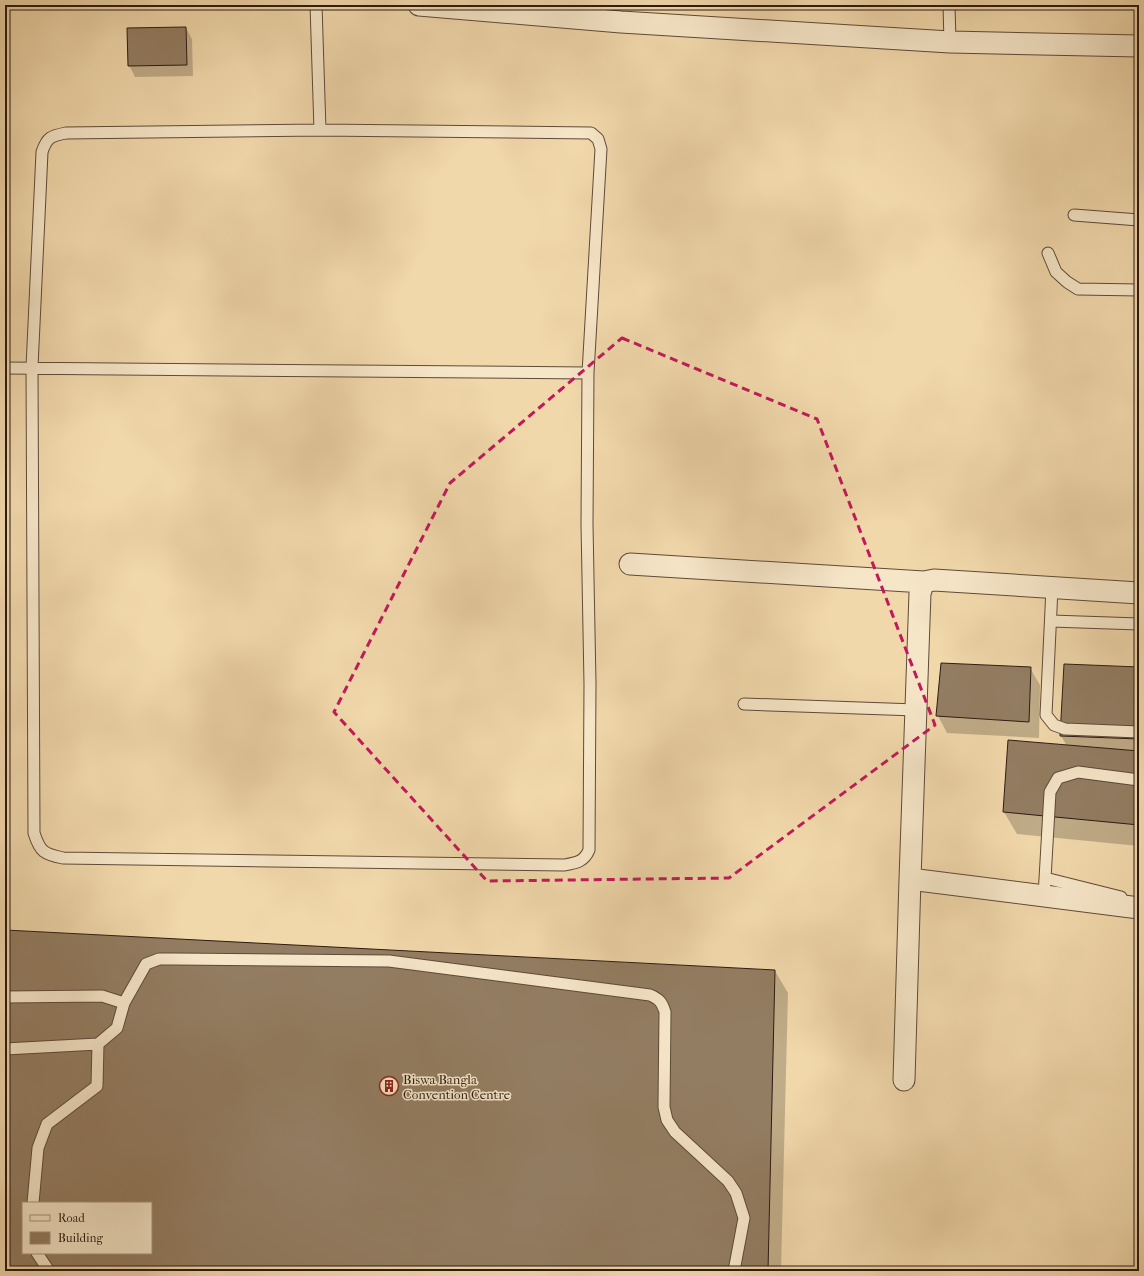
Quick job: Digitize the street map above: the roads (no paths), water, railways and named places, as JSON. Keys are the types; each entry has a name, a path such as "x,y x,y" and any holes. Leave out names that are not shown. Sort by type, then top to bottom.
{"street":[{"path":"419,5 502,9 622,22 950,42 1139,46"},
{"path":"630,564 924,582 934,580 1139,593"},
{"path":"904,1080 920,593 924,582"},
{"path":"910,879 1044,887 1139,908"}],"lane":[{"path":"316,5 320,130"},
{"path":"949,5 950,42"},
{"path":"320,130 591,132 598,139 601,148 588,372 587,524 590,684 589,850 586,857 576,863 564,865 63,858 48,855 38,845 34,833 32,367 42,152 46,142 55,135 66,133 320,130"},
{"path":"1074,215 1139,220"},
{"path":"1048,253 1056,272 1078,289 1139,290"},
{"path":"5,368 588,372"},
{"path":"1052,588 1046,716 1054,725 1065,729 1139,732"},
{"path":"1051,621 1139,624"},
{"path":"744,704 916,710"},
{"path":"1139,780 1078,772 1058,778 1050,792 1044,887 1139,900"},
{"path":"5,1049 98,1044 116,1028 124,1003 146,964 159,959 390,961 650,995 657,998 662,1003 665,1012 664,1107 667,1120 675,1132 728,1181 736,1193 744,1218 734,1271"},
{"path":"5,997 102,996 124,1003"},
{"path":"33,1202 38,1148 47,1124 97,1086 98,1044"},
{"path":"38,1254 49,1271"}],"place":[{"name":"Biswa Bangla Convention Centre","path":"389,1086"}]}
